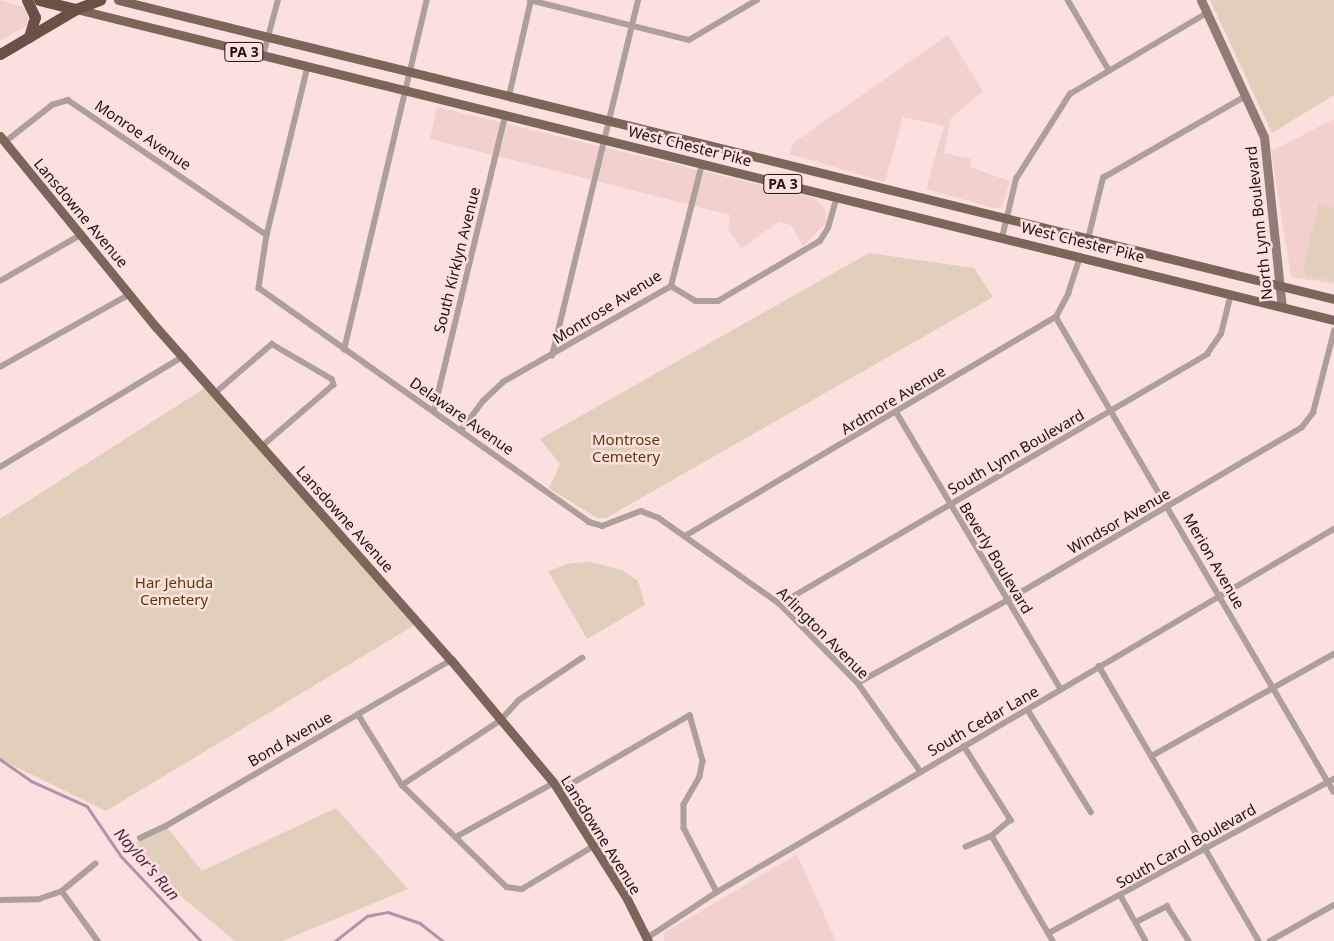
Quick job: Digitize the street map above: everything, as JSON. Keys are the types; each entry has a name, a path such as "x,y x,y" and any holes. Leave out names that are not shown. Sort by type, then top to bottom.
{"highway":[{"path":"27,0 35,17 29,37"},
{"name":"West Chester Pike","path":"39,0 76,9"},
{"path":"0,54 76,9 100,0"}],"main road":[{"name":"West Chester Pike","path":"118,0 1334,299"},
{"name":"West Chester Pike","path":"76,9 1334,320"},
{"name":"Lansdowne Avenue","path":"2,139 79,236 262,447 451,660 554,783 594,846 647,939"}],"street":[{"path":"263,56 278,0"},
{"path":"344,350 427,0"},
{"path":"509,96 531,0 689,40 757,0"},
{"path":"552,356 630,25 638,0"},
{"path":"1068,0 1109,70"},
{"name":"North Lynn Boulevard","path":"1201,0 1246,96 1266,146 1282,307"},
{"path":"1002,238 1019,173 1070,94 1207,13"},
{"path":"267,235 308,67"},
{"path":"1088,239 1103,178 1246,96"},
{"name":"Monroe Avenue","path":"2,139 52,105 68,100 267,235"},
{"name":"South Kirklyn Avenue","path":"434,410 505,116"},
{"name":"Montrose Avenue","path":"462,429 484,400 503,382 552,356 671,286 702,164"},
{"path":"671,286 696,301 718,301 820,241 828,228 837,197"},
{"name":"Delaware Avenue","path":"267,235 259,288 344,350 462,429 589,522 602,526 641,511 659,518"},
{"path":"0,281 79,236"},
{"path":"1056,317 1068,294 1080,257"},
{"path":"0,367 130,294"},
{"name":"South Lynn Boulevard","path":"780,604 1111,410 1214,347 1221,334 1231,294"},
{"name":"Merion Avenue","path":"1056,317 1274,688 1331,781 1334,792"},
{"name":"Ardmore Avenue","path":"685,536 1056,317"},
{"name":"Windsor Avenue","path":"858,684 1006,601 1307,423 1313,412 1334,331"},
{"path":"216,393 272,344 332,379 334,385 262,447"},
{"path":"0,467 184,356"},
{"name":"Beverly Boulevard","path":"897,412 949,505 1061,689"},
{"name":"Arlington Avenue","path":"659,518 780,604 858,684 921,772"},
{"name":"South Cedar Lane","path":"647,939 717,892 1334,529"},
{"path":"1152,756 1334,654"},
{"path":"402,785 501,720 519,700 582,658"},
{"name":"Bond Avenue","path":"140,838 166,826 451,660"},
{"path":"1100,666 1259,941"},
{"path":"1028,710 1091,812"},
{"path":"358,714 402,785 507,887 515,890 594,846"},
{"path":"559,791 690,715 703,760 700,778 684,805 684,828 717,892"},
{"path":"964,746 1011,820 992,836 966,847"},
{"name":"South Carol Boulevard","path":"1049,933 1122,896 1331,781"},
{"path":"456,838 554,783"},
{"path":"992,836 1054,941"},
{"path":"0,900 39,899 62,891 95,864"},
{"path":"62,891 98,941"},
{"path":"1122,896 1146,941"},
{"path":"1270,941 1334,905"},
{"path":"1136,922 1167,906 1189,941"}],"shaded area":[{"path":"0,0 24,7 29,20 28,25 0,41"},
{"path":"948,35 983,91 951,118 944,153 971,159 970,167 1010,181 1002,207 994,208 926,189 944,126 903,117 885,182 790,154 793,143"},
{"path":"437,107 814,198 825,209 826,223 803,246 791,225 779,222 742,248 728,230 730,215 430,139"},
{"path":"1334,119 1334,284 1291,277 1271,151"},
{"path":"797,854 836,941 664,941 664,933"}],"green space":[{"path":"1210,0 1334,0 1334,95 1272,133"},
{"path":"1319,203 1334,208 1334,281 1307,276 1303,267"},
{"name":"Montrose Cemetery","path":"869,253 974,268 993,297 606,518 597,518 549,488 560,464 540,439"},
{"name":"Har Jehuda Cemetery","path":"208,386 418,623 106,811 0,759 0,519"},
{"path":"590,562 622,570 638,581 645,605 587,639 548,571 571,563"},
{"path":"336,808 408,889 282,941 235,941 129,853 140,838 166,826 202,871"}],"waterway":[{"name":"Naylor's Run","path":"0,759 31,781 87,806 121,856 201,941"},
{"name":"Naylor's Run","path":"335,941 367,916 388,912 420,923 443,941"}]}
